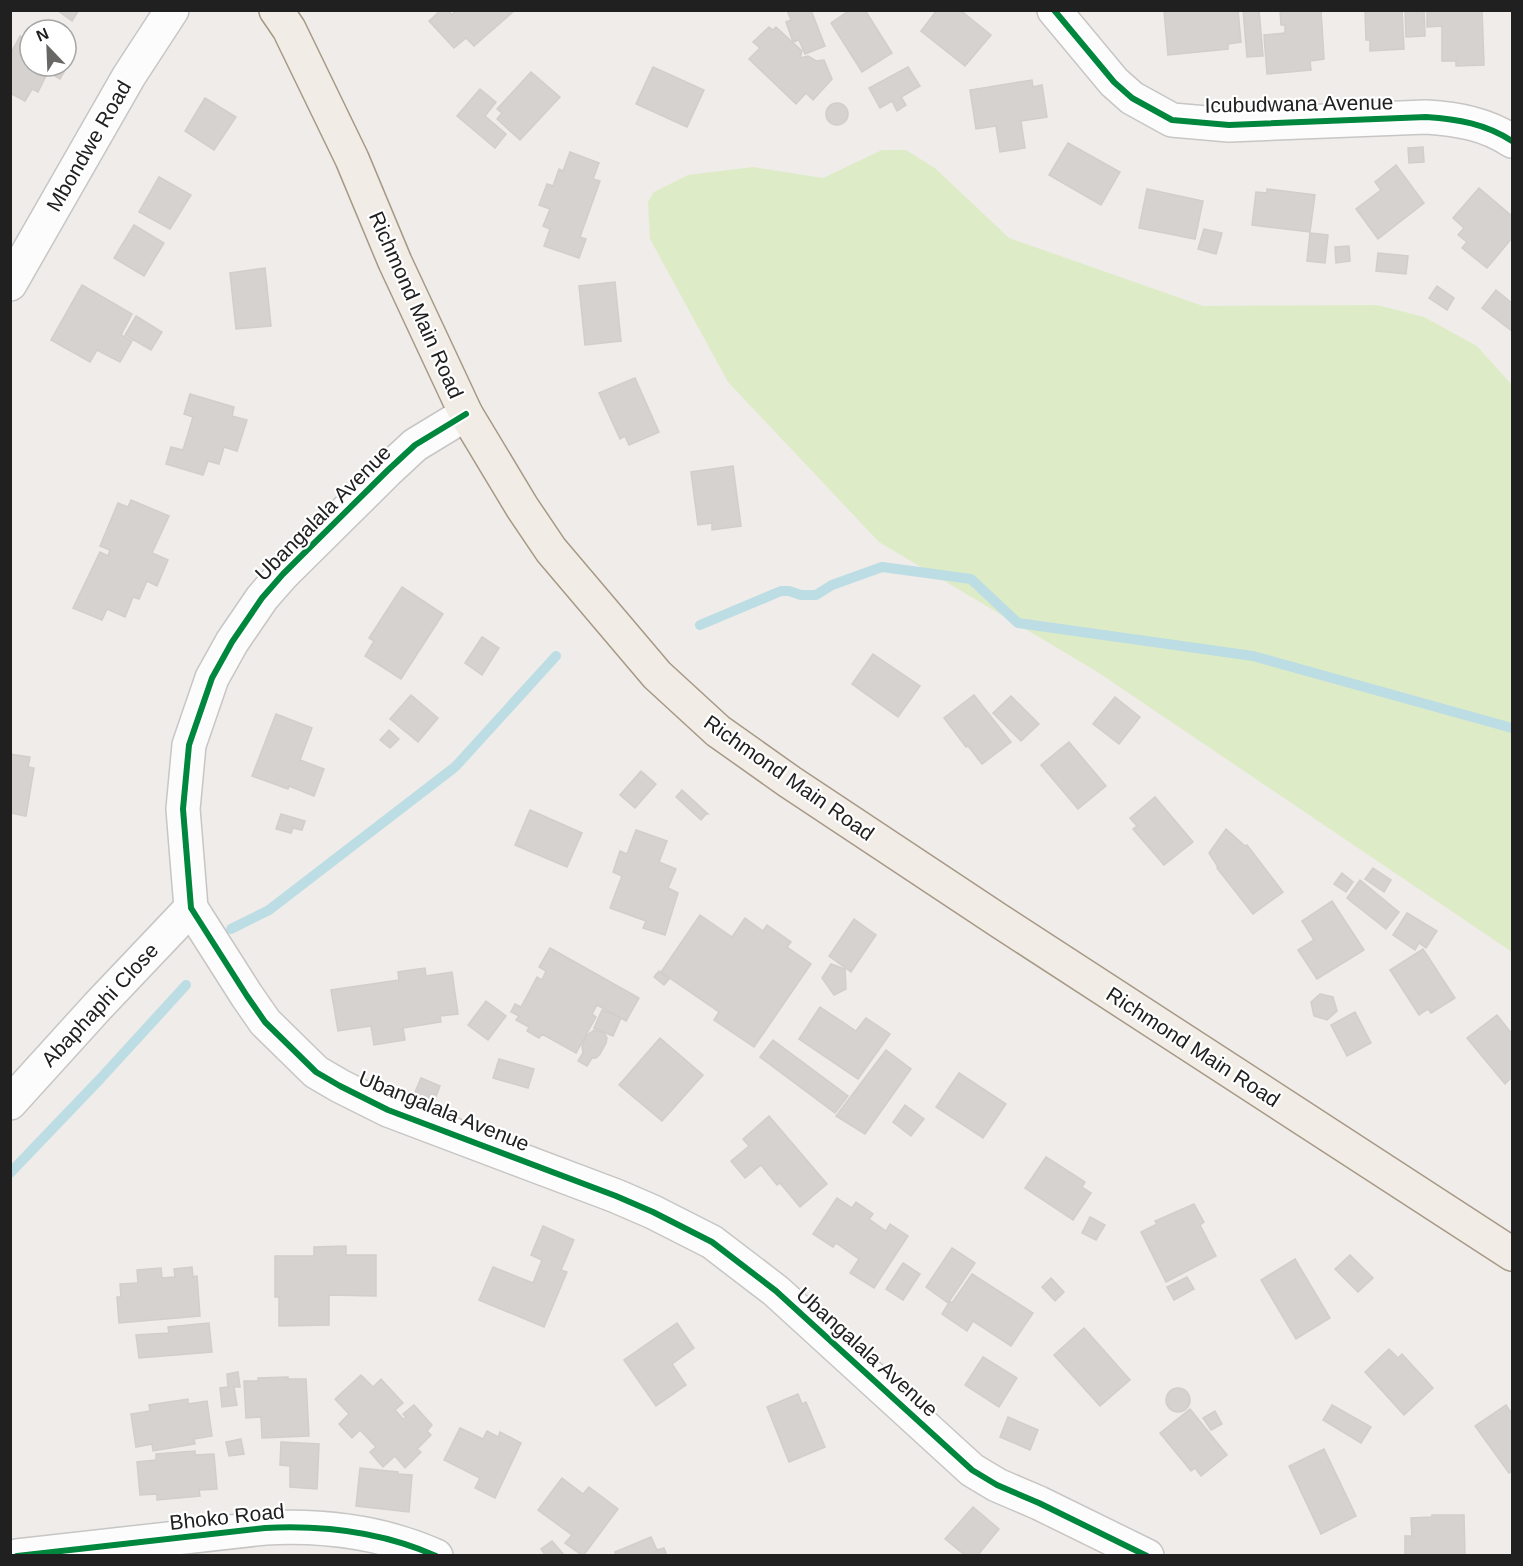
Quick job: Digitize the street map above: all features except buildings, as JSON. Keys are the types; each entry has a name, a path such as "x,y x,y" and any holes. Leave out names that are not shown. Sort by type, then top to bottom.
{"main road":[{"name":"Richmond Main Road","path":"276,10 294,38 352,159 396,262 466,414 522,507 551,550 657,675 718,731 918,868 1512,1254"}],"street":[{"name":"Mbondwe Road","path":"10,284 129,76 172,10"},
{"name":"Icubudwana Avenue","path":"1054,10 1114,82 1132,98 1172,120 1229,125 1445,118 1478,124 1512,141"},
{"name":"Ubangalala Avenue","path":"466,414 416,445 387,471 282,574 262,598 232,642 212,678 199,710 189,745 183,810 191,908 265,1022 316,1072 388,1110 616,1196 712,1242 776,1292 972,1470 997,1485 1147,1556"},
{"name":"Abaphaphi Close","path":"10,1103 191,908"},
{"name":"Bhoko Road","path":"17,1556 296,1526 390,1539 436,1556"}],"green space":[{"path":"882,150 906,150 936,169 1009,238 1203,306 1377,305 1424,317 1477,346 1512,385 1512,952 1096,671 879,542 728,382 650,239 648,202 654,192 688,175 753,167 823,178"}],"waterway":[{"path":"700,625 781,591 816,595 832,585 882,567 971,579 1018,623 1253,656 1512,728"},
{"path":"231,929 269,910 455,767 556,656"},
{"path":"10,1173 186,985"}],"cycle path":[{"path":"1054,10 1114,82 1132,98 1172,120 1229,125 1426,117 1471,123 1492,130 1512,141"},
{"path":"466,414 415,445 387,471 283,574 262,598 232,642 212,678 189,745 183,809 191,908 265,1022 316,1072 388,1110 616,1196 712,1242 776,1291 972,1470 997,1485 1147,1556"},
{"path":"17,1556 287,1527 330,1529 373,1536 395,1541 436,1556"}]}
